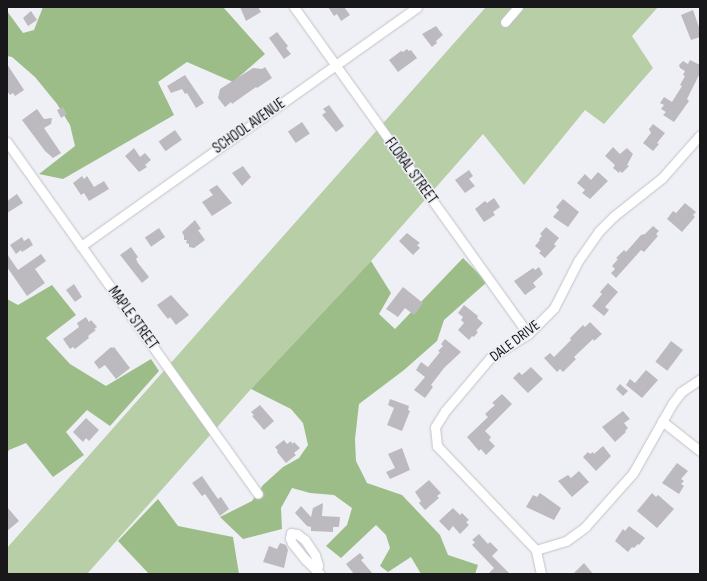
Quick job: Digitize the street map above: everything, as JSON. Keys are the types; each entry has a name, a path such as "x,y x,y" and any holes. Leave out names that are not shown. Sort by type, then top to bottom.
{"street":[{"name":"FLORAL STREET","path":"294,7 528,334"},
{"name":"SCHOOL AVENUE","path":"81,246 417,7"},
{"path":"505,22 518,7"},
{"name":"DALE DRIVE","path":"536,550 437,446 434,432 435,427 445,412 490,358 528,334 554,308 578,261 598,231 614,216 662,178 700,135"},
{"name":"MAPLE STREET","path":"7,142 258,494"},
{"path":"541,574 536,550 566,541 585,527 632,473 662,421 681,392 700,378"},
{"path":"662,421 700,451"},
{"path":"291,533 297,534 305,540 315,555 318,565 318,573 305,559 290,538 291,533"}],"green space":[{"path":"43,7 223,7 265,54 233,82 187,62 158,82 174,115 63,179 39,174 75,146 70,125 57,104 35,77 12,57 7,56 7,11 23,33 34,30"},
{"path":"486,7 658,7 632,36 653,68 604,124 585,110 524,185 483,134 371,261 251,389 87,574 7,574 7,548"},
{"path":"463,258 487,282 444,320 437,341 404,370 359,404 355,439 356,461 367,483 402,495 440,535 448,555 478,565 475,574 421,574 411,557 388,572 380,566 390,548 386,535 376,525 341,558 326,546 347,525 352,508 334,495 310,493 292,488 281,508 282,529 243,539 220,517 252,501 263,485 283,467 299,458 308,445 303,423 291,409 251,389 371,261 391,293 379,314 395,329"},
{"path":"52,285 76,315 46,338 70,364 106,386 151,359 159,371 110,426 87,410 66,432 84,455 53,477 26,443 9,450 7,454 7,299 18,305"},
{"path":"158,499 178,526 233,537 239,574 149,574 118,541"}],"building":[{"path":"240,7 258,7 261,12 246,21"},
{"path":"328,7 344,7 350,15 341,21 337,14 334,16"},
{"path":"693,10 700,30 700,37 691,40 681,15"},
{"path":"31,11 37,20 28,26 23,18"},
{"path":"436,26 443,35 432,47 422,34"},
{"path":"277,32 288,46 286,48 291,54 284,59 269,38"},
{"path":"407,49 409,51 411,50 417,58 398,72 389,60 401,51 403,52"},
{"path":"690,60 700,65 700,73 687,99 689,101 674,122 663,115 666,112 661,109 664,105 660,103 664,97 672,102 682,86 680,85 685,76 683,75 685,71 680,68 679,65 683,61 688,64"},
{"path":"7,64 24,90 15,96 13,93 10,95 7,91"},
{"path":"265,67 272,78 225,107 218,98 220,89 253,68 262,69"},
{"path":"185,75 204,103 196,108 187,93 185,94 182,89 171,93 167,86"},
{"path":"329,105 344,126 336,132 322,115 326,112 323,109"},
{"path":"63,107 67,114 61,118 57,110"},
{"path":"37,109 44,119 52,118 51,124 44,128 61,153 53,158 45,151 22,120"},
{"path":"302,122 310,134 296,143 288,132"},
{"path":"653,124 665,133 653,151 643,143 651,133 649,129"},
{"path":"175,130 182,140 165,151 159,141"},
{"path":"613,147 620,154 627,148 633,154 627,165 629,166 622,173 620,171 619,173 613,168 615,165 605,156"},
{"path":"134,148 140,157 145,153 151,160 145,165 147,167 139,172 125,156"},
{"path":"243,166 251,177 242,186 232,173"},
{"path":"469,170 473,176 469,179 475,186 465,193 455,180"},
{"path":"598,172 608,181 590,199 582,193 585,190 577,183 585,174 591,180"},
{"path":"82,176 84,179 87,176 94,187 104,181 109,189 89,201 84,193 81,195 73,183"},
{"path":"217,185 232,203 212,216 202,202 213,195 209,190"},
{"path":"17,194 23,203 7,213 7,201"},
{"path":"494,198 500,207 493,212 495,215 484,222 475,209 485,201 487,203"},
{"path":"563,199 579,212 568,227 553,217 559,210 556,207"},
{"path":"685,203 696,212 693,215 695,217 682,232 667,219 673,211 676,213"},
{"path":"195,220 201,229 198,230 205,240 194,248 189,247 189,244 186,243 187,240 184,240 182,232"},
{"path":"653,226 659,231 656,234 658,236 644,252 641,250 616,278 611,273 615,269 612,266 618,259 616,258 624,250 626,252 641,235 645,234"},
{"path":"546,227 559,238 554,244 556,246 545,258 539,253 541,251 535,246 542,236 540,234"},
{"path":"159,228 165,237 151,247 145,238"},
{"path":"407,233 420,243 417,245 420,248 413,255 399,241"},
{"path":"22,237 24,241 29,238 33,245 16,254 10,245"},
{"path":"131,247 138,257 136,259 138,263 149,277 142,283 120,255"},
{"path":"7,254 18,270 41,254 46,261 35,269 45,283 27,296 7,267"},
{"path":"539,267 543,274 533,283 536,287 525,295 514,281 533,268 535,270"},
{"path":"608,283 618,292 605,307 609,310 604,316 592,306 602,294 600,292"},
{"path":"74,284 82,297 75,302 66,290"},
{"path":"403,287 423,303 414,315 405,308 398,317 386,309"},
{"path":"171,295 189,315 176,325 170,317 168,319 157,305"},
{"path":"464,305 478,316 477,318 483,323 476,331 478,332 474,337 472,336 469,340 458,330 464,323 461,320 463,317 458,313"},
{"path":"86,317 89,322 91,320 97,327 94,329 96,330 88,336 89,338 75,349 73,347 70,349 63,339 79,327 77,323"},
{"path":"590,322 602,334 594,341 593,339 574,357 576,359 563,372 560,369 557,372 544,358 550,353 554,357 583,325 585,327"},
{"path":"445,339 461,352 444,368 431,385 433,387 425,398 414,390 425,377 416,370 421,362 428,367 440,352 438,351 443,346 441,344"},
{"path":"671,341 683,350 667,371 655,362"},
{"path":"111,347 114,347 130,368 116,379 105,365 99,369 94,362"},
{"path":"531,367 543,379 528,393 513,378 519,372 522,375"},
{"path":"646,370 658,380 642,398 626,385 630,379 635,383"},
{"path":"620,384 628,391 623,396 616,389"},
{"path":"502,394 512,404 485,431 491,437 489,440 495,446 486,455 481,449 479,451 467,437 488,417 485,414 495,405 492,403"},
{"path":"390,399 409,406 408,410 410,411 402,431 387,425 394,408 388,405"},
{"path":"260,405 274,421 264,430 252,416 254,415 251,412"},
{"path":"623,411 630,419 624,423 628,428 625,431 626,432 615,442 602,427"},
{"path":"86,418 99,430 89,441 86,438 83,442 73,432"},
{"path":"284,440 287,444 291,441 292,444 294,442 300,448 294,453 296,455 286,463 275,447"},
{"path":"603,446 611,456 596,471 583,457 588,452 590,454 593,452 594,454"},
{"path":"402,448 410,470 390,479 386,472 395,468 388,454"},
{"path":"677,463 688,471 681,479 684,481 681,484 684,486 679,494 662,483"},
{"path":"579,471 589,482 572,497 558,481 568,475 571,478"},
{"path":"202,476 218,499 221,497 229,509 220,516 205,494 202,496 192,483"},
{"path":"429,480 441,493 437,496 439,498 425,510 419,503 421,501 415,492"},
{"path":"540,493 561,508 554,520 526,507 533,495 537,497"},
{"path":"652,493 656,497 658,495 674,509 657,528 637,511"},
{"path":"323,503 322,516 340,517 339,527 333,527 333,532 311,531 311,527 307,526 295,513 301,506 311,517 313,508"},
{"path":"7,507 19,521 7,531"},
{"path":"453,508 460,515 462,513 469,520 466,522 469,525 460,534 453,526 449,531 439,521"},
{"path":"629,526 645,538 639,545 638,544 634,548 632,547 628,552 615,541 623,529 625,531"},
{"path":"479,534 488,544 490,542 498,550 492,556 510,574 488,574 494,568 472,545 475,542 472,540"},
{"path":"280,543 286,545 288,550 284,568 263,562 269,546 277,549"},
{"path":"360,553 364,558 361,560 373,574 354,574 346,564"},
{"path":"584,563 593,574 573,574"}]}
